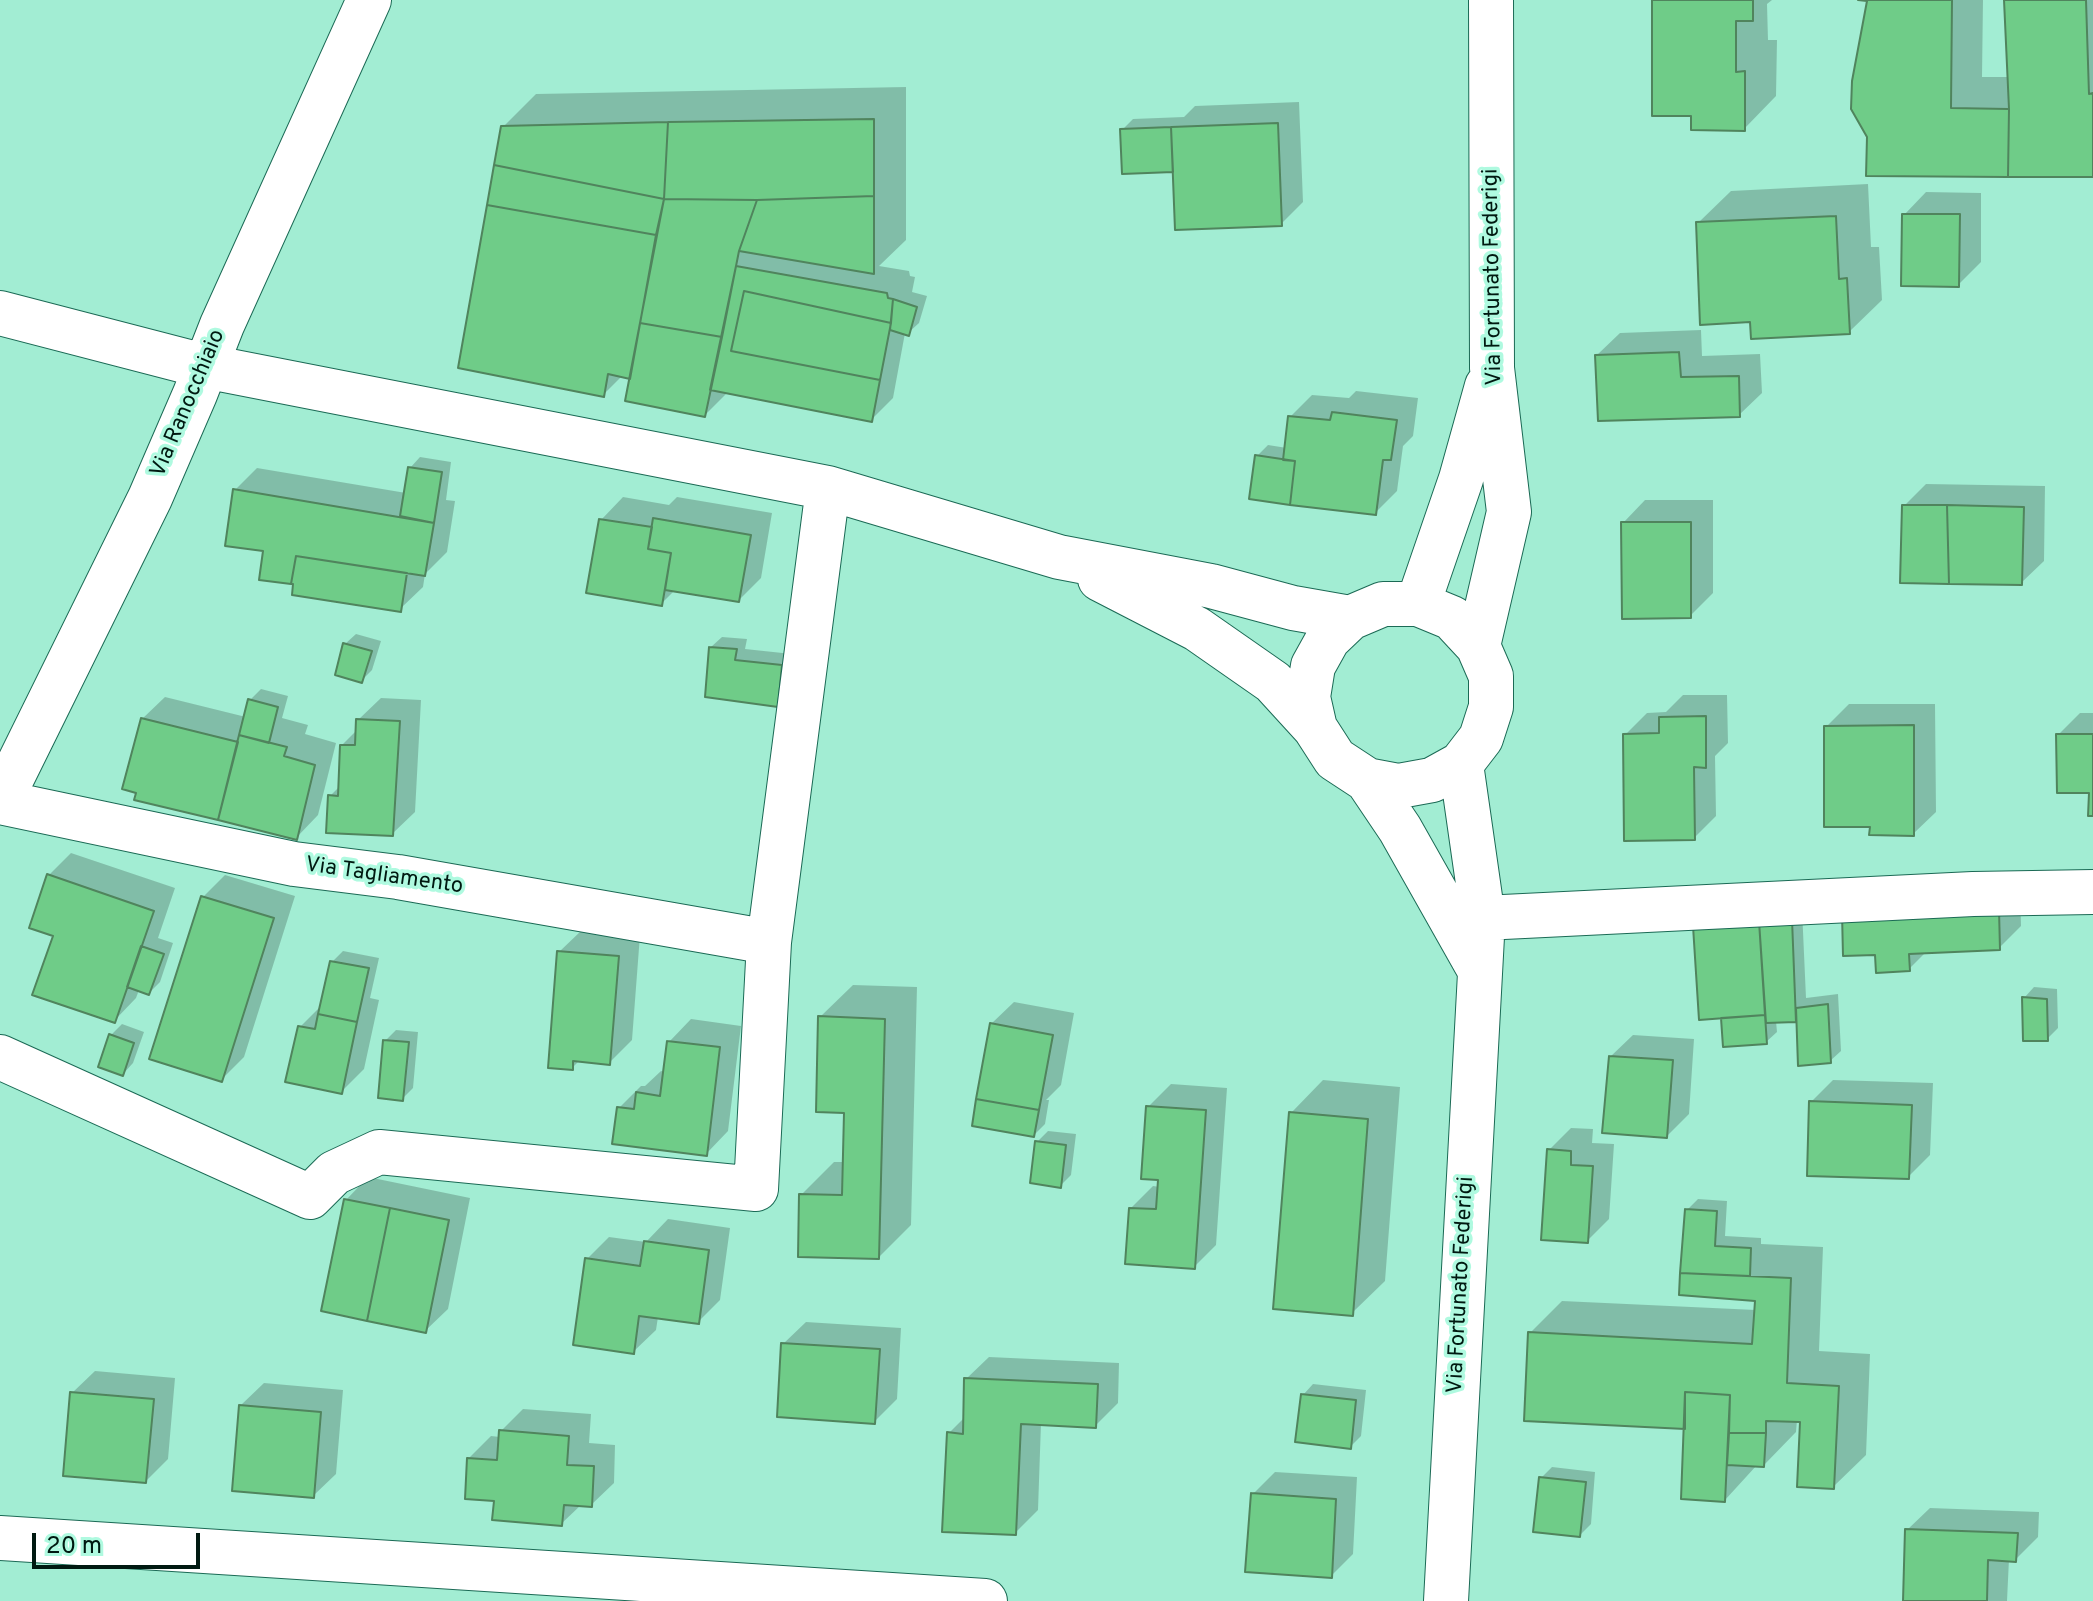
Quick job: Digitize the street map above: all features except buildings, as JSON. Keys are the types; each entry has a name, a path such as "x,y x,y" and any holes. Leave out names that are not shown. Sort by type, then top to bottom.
{"street":[{"name":"Via Ranocchiaio","path":"0,802 150,498 204,366 369,0"},
{"name":"Via Fortunato Federigi","path":"1478,646 1509,512 1492,368 1491,0"},
{"path":"0,313 204,366 828,488 1059,557 1211,586 1293,608 1350,618"},
{"path":"1418,604 1461,479 1492,368"},
{"path":"0,1057 310,1197 334,1173 379,1152 756,1189 769,942 828,488"},
{"path":"1059,557 1197,629 1273,682 1315,728 1335,759 1367,780 1399,786 1432,780 1461,764 1481,738 1491,707 1491,676 1478,646 1452,618 1418,604 1383,604 1350,618 1328,639 1313,666 1308,697 1315,728"},
{"name":"Via Fortunato Federigi","path":"1446,1601 1483,918 1461,764"},
{"path":"1367,780 1400,829 1479,969"},
{"name":"Via Tagliamento","path":"0,802 294,864 398,877 769,942"},
{"path":"1483,918 1973,894 2093,892"},
{"path":"0,1538 985,1601"}]}
